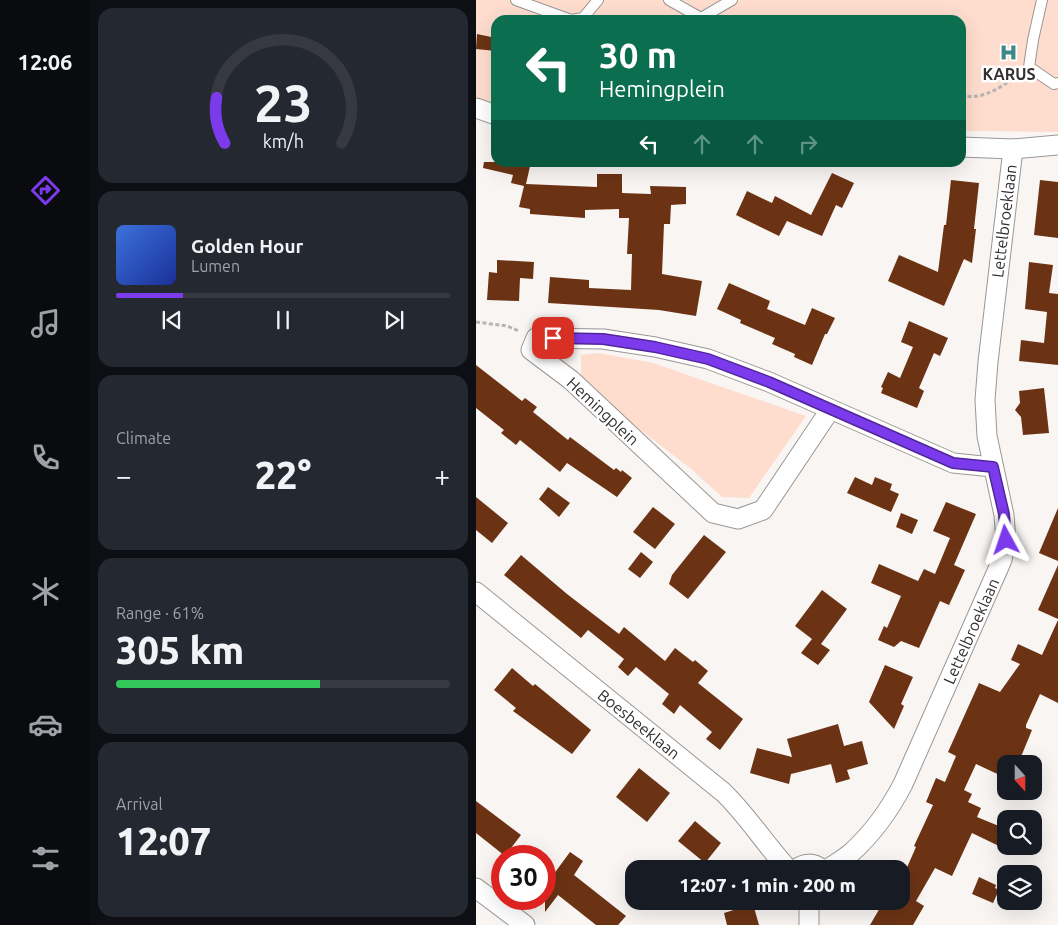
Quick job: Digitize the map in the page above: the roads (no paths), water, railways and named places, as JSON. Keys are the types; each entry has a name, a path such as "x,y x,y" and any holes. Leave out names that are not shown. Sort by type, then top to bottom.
{"street":[{"path":"476,108 491,113"},
{"path":"966,147 1013,149 1058,145"},
{"name":"Lettelbroeklaan","path":"841,860 851,853 875,827 892,804 903,784 1002,560 1006,540 1004,514 987,436 985,400 1013,149"},
{"name":"Hemingplein","path":"536,338 603,339 655,347 708,359 769,382 830,410 763,510 738,519 713,513 571,380 531,350 536,338"},
{"path":"830,410 953,463 993,467"},
{"name":"Boesbeeklaan","path":"476,592 722,792 749,819 780,860"},
{"path":"476,888 525,925"},
{"path":"809,910 809,925"}],"lane":[{"path":"516,0 557,15"},
{"path":"585,15 598,0"},
{"path":"669,0 696,15"},
{"path":"706,15 732,0"},
{"path":"1042,0 1029,68 1054,84 1058,83"}],"place":[{"name":"KARUS","path":"1009,53"}]}
